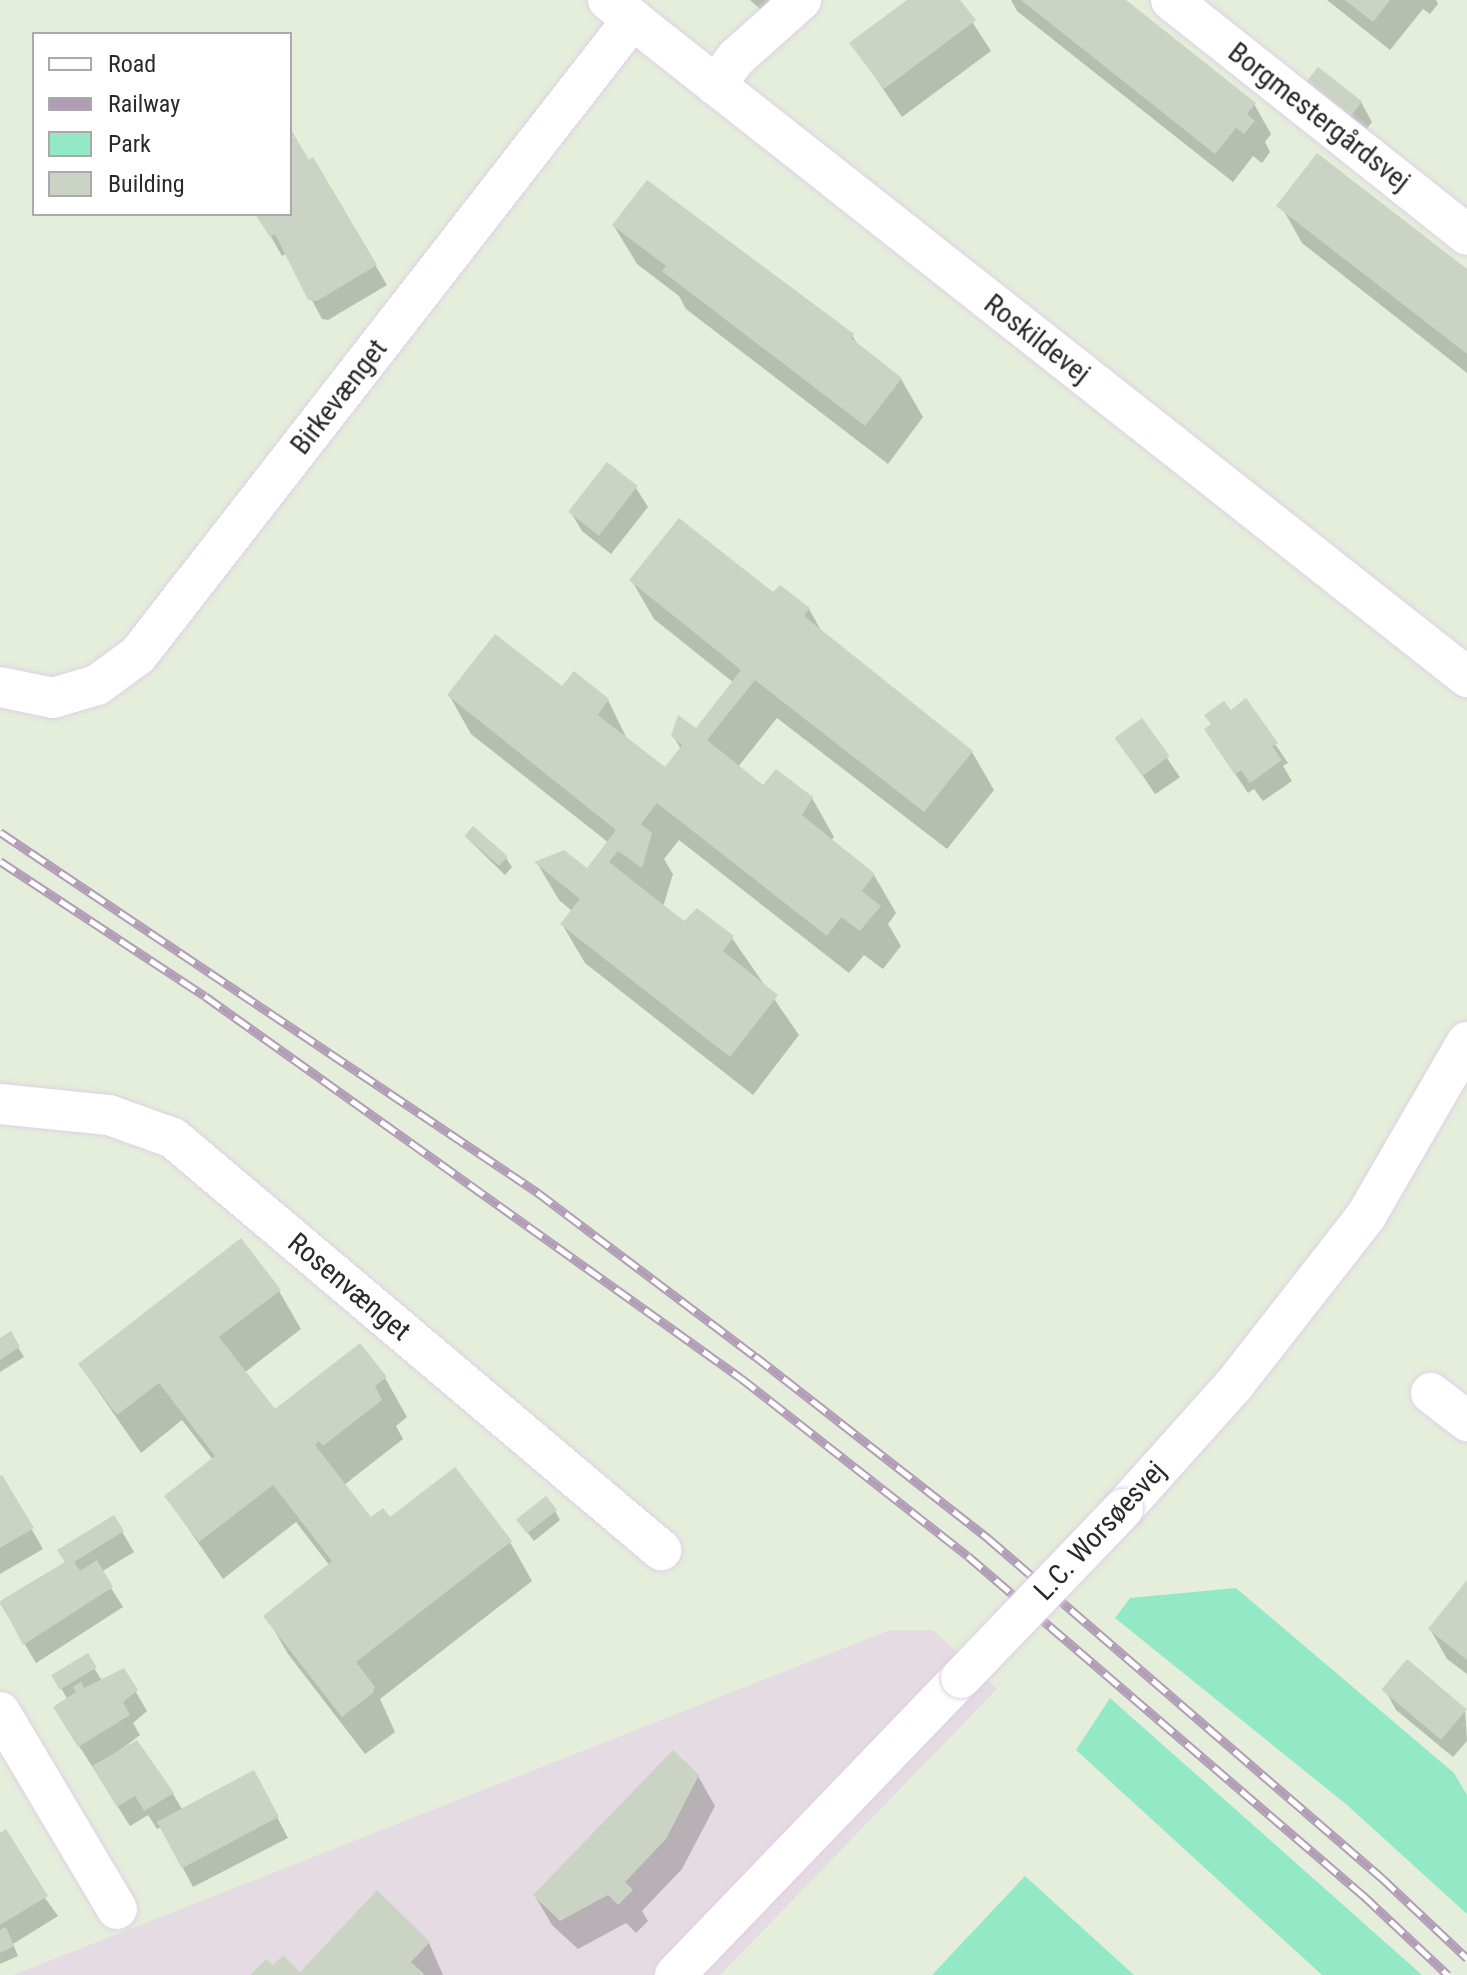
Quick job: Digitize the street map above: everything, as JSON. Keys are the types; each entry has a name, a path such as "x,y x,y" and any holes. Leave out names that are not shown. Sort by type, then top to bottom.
{"street":[{"path":"715,85 737,57 801,0"},
{"name":"Borgmestergårdsvej","path":"1171,0 1467,235"},
{"name":"Roskildevej","path":"620,10 1467,677"},
{"name":"Birkevænget","path":"0,687 53,698 97,685 138,655 620,10"},
{"name":"L.C. Worsøesvej","path":"675,1975 1123,1509 1234,1385 1366,1216 1467,1042"},
{"name":"Rosenvænget","path":"0,1104 109,1115 173,1138 661,1550"},
{"path":"1431,1393 1467,1421"},
{"path":"0,1712 117,1909"}],"shaded area":[{"path":"890,1630 933,1630 997,1689 720,1975 13,1975"}],"green space":[{"path":"1236,1588 1454,1773 1467,1795 1467,1914 1347,1805 1115,1618 1130,1598"},
{"path":"1110,1698 1422,1975 1322,1975 1076,1750"},
{"path":"1025,1876 1134,1975 932,1975"}],"building":[{"path":"907,0 960,0 976,20 884,89 849,43"},
{"path":"1021,0 1126,0 1256,103 1247,114 1255,121 1244,134 1236,128 1215,154"},
{"path":"1345,0 1390,0 1373,22"},
{"path":"1318,67 1362,101 1344,125 1300,91"},
{"path":"292,131 309,160 313,157 377,265 317,301 308,300 275,234 270,237 256,216 292,216"},
{"path":"1317,153 1467,269 1467,354 1276,206"},
{"path":"647,180 854,334 851,338 902,378 865,426 662,271 666,266 612,225"},
{"path":"607,462 638,486 599,536 568,512"},
{"path":"679,518 773,592 780,585 810,608 804,616 973,751 924,812 755,680 707,740 763,785 776,769 813,797 802,815 875,874 862,891 881,906 860,931 841,917 827,936 657,803 641,824 652,833 642,868 618,851 609,862 684,921 697,908 734,936 723,951 778,995 730,1057 560,924 580,899 534,862 564,850 587,868 616,830 447,695 495,634 562,686 574,671 609,699 598,715 665,767 682,745 671,736 678,715 696,728 741,670 629,580"},
{"path":"1246,698 1278,743 1272,746 1282,760 1250,783 1241,770 1235,775 1204,729 1211,724 1204,715 1224,701 1231,710"},
{"path":"1142,718 1170,756 1142,776 1114,738"},
{"path":"473,826 508,856 499,866 464,836"},
{"path":"241,1238 281,1290 219,1337 275,1409 360,1343 387,1377 375,1386 382,1400 323,1446 319,1441 315,1445 371,1517 383,1508 390,1517 455,1467 512,1541 356,1662 375,1687 373,1693 342,1717 263,1616 332,1561 273,1485 199,1542 164,1496 215,1456 159,1383 117,1415 78,1364"},
{"path":"11,1331 20,1347 0,1360 0,1338"},
{"path":"0,1476 34,1528 0,1548"},
{"path":"546,1496 557,1510 527,1534 516,1519"},
{"path":"114,1515 124,1531 74,1562 80,1571 97,1560 113,1587 23,1645 0,1601 65,1562 57,1550"},
{"path":"1467,1580 1467,1660 1428,1629"},
{"path":"88,1653 97,1668 60,1690 51,1675"},
{"path":"1407,1659 1467,1709 1441,1740 1381,1690"},
{"path":"124,1668 138,1690 123,1702 130,1715 78,1747 53,1707 76,1692 73,1687 81,1682 84,1688"},
{"path":"137,1740 174,1793 144,1811 135,1796 117,1807 92,1766"},
{"path":"673,1750 699,1775 666,1839 625,1882 633,1890 618,1905 608,1895 560,1921 533,1895"},
{"path":"254,1770 279,1817 182,1868 157,1822"},
{"path":"6,1829 48,1896 0,1925 0,1833"},
{"path":"377,1890 430,1942 411,1962 425,1975 250,1975 266,1959 273,1965 283,1955 300,1972"},
{"path":"6,1927 14,1946 0,1953 0,1930"}],"railway":[{"path":"0,832 537,1192 755,1356 989,1539 1382,1878 1467,1958"},
{"path":"0,861 205,996 741,1378 968,1556 1364,1896 1448,1975"}]}
